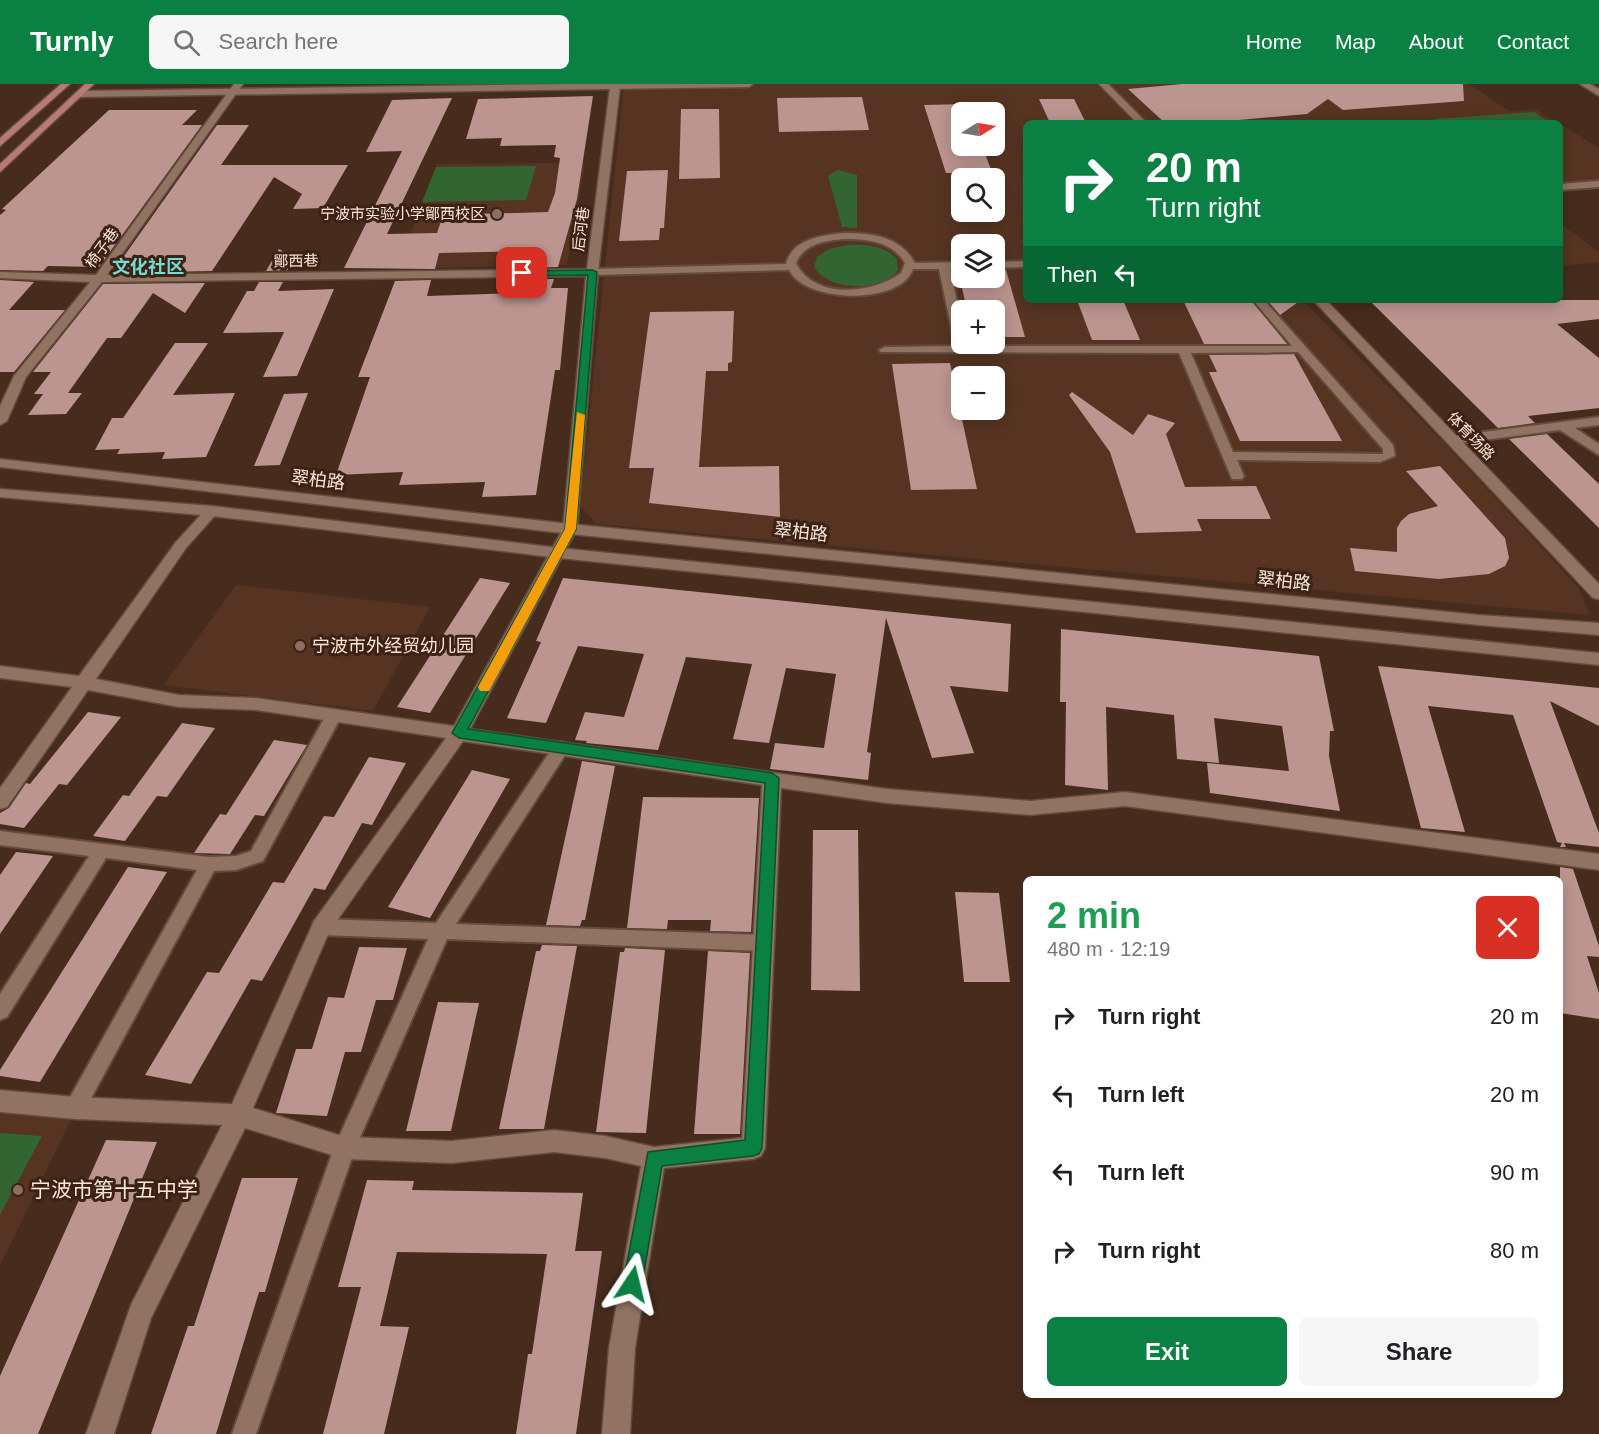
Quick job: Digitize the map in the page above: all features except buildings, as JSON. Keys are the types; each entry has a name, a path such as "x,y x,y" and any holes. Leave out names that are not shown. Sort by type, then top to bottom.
{"main road":[{"path":"0,143 66,84"},
{"path":"0,169 90,84"}],"street":[{"path":"79,94 235,89 749,84"},
{"path":"1103,84 1139,120"},
{"path":"1584,84 1599,93"},
{"name":"后河巷","path":"100,1434 140,1314 239,1115 321,927 459,733 559,553 570,529 592,272 615,87"},
{"name":"椅子巷","path":"0,421 20,376 99,279 235,89"},
{"name":"鄮西巷","path":"0,275 99,279 592,272"},
{"name":"体育场路","path":"1322,303 1599,594"},
{"name":"翠柏路","path":"0,463 570,529 1479,621 1599,629"},
{"path":"0,493 213,511 559,553 1599,658"},
{"path":"0,802 181,545 213,511"},
{"path":"0,672 84,683 179,701 256,704 887,796 1030,807 1125,799 1599,862"},
{"path":"0,1101 75,1108 239,1115 345,1148 452,1152 554,1141 605,1147 654,1158 753,1148 772,778"},
{"path":"616,1434 622,1348 654,1158"}],"lane":[{"path":"1563,187 1599,184"},
{"path":"844,236 868,237 888,243 903,252 910,266 906,275 893,285 854,293 835,292 812,285 797,275 792,267 793,257 803,246 822,239 844,236"},
{"path":"1005,265 1023,264"},
{"path":"910,266 951,266"},
{"path":"944,266 951,301"},
{"path":"592,272 792,267"},
{"path":"1229,456 1380,458 1389,456 1389,448 1261,303"},
{"path":"885,350 951,350"},
{"path":"1005,350 1302,350"},
{"path":"1184,350 1237,476"},
{"path":"1452,440 1599,421"},
{"path":"1560,425 1583,437 1599,451"},
{"path":"0,838 209,864 236,863 257,856 333,717"},
{"path":"244,1434 345,1148 441,931 561,748"},
{"path":"0,1011 102,850"},
{"path":"75,1108 209,864"},
{"path":"321,927 763,943"}],"shaded area":[{"path":"624,84 1469,84 1509,111 1536,109 1553,120 1023,120 1023,303 1306,303 1444,443 1578,587 1590,615 596,524 580,505"},
{"path":"1563,126 1599,148 1599,187 1563,190"},
{"name":"宁波市实验小学鄮西校区","path":"585,163 567,265 397,269 437,164"},
{"path":"1563,225 1599,252 1599,262 1563,266"},
{"name":"宁波市外经贸幼儿园","path":"236,585 430,607 373,711 164,685"},
{"name":"宁波市第十五中学","path":"0,1112 73,1115 0,1266"}],"green space":[{"path":"1534,112 1546,120 1435,120"},
{"path":"536,166 526,200 422,202 436,167"},
{"path":"838,170 857,175 857,228 842,227 828,176"},
{"path":"847,245 867,245 880,248 897,259 898,270 880,282 856,286 843,285 821,275 814,267 817,257 829,249"},
{"path":"0,1133 42,1136 0,1215"}],"slow traffic":[{"path":"484,687 559,553 570,529 580,415"}],"place":[{"name":"宁波市实验小学鄮西校区","path":"497,214"},
{"name":"宁波市外经贸幼儿园","path":"300,646"},
{"name":"宁波市第十五中学","path":"18,1190"}],"district":[{"name":"文化社区","path":"148,267"}],"route":[{"path":"522,273 592,272 570,529 559,553 459,733 772,778 753,1148 654,1158 632,1284"}]}
